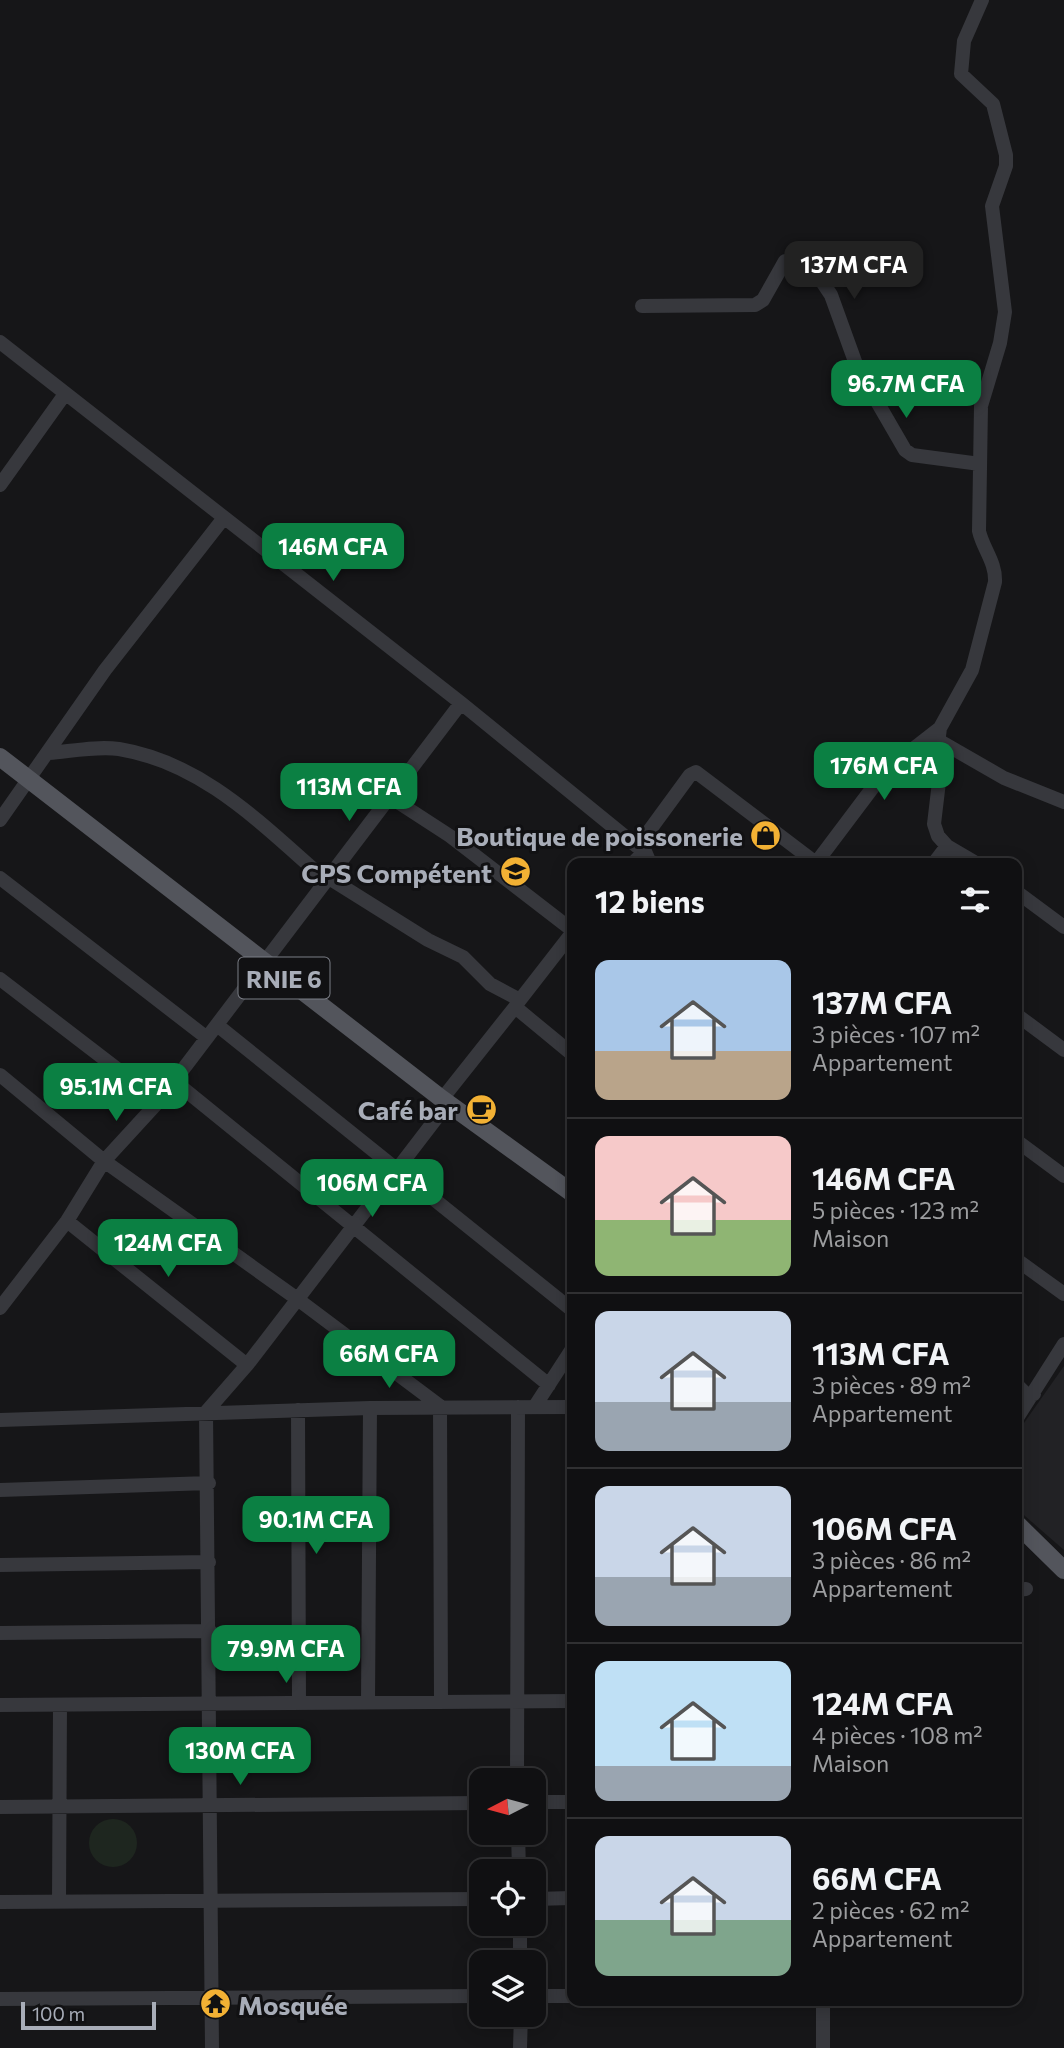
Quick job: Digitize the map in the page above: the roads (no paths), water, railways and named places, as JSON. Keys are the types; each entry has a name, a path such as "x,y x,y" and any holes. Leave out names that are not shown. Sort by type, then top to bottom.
{"main road":[{"name":"RNIE 6","path":"0,757 445,1101 567,1189"},
{"path":"1022,1529 1064,1570"}],"street":[{"path":"967,858 947,846 938,836 934,824 939,782 939,734 972,670 995,582 995,569 982,545 979,531 981,406 1000,343 1005,312 992,206 1006,166 1006,155 993,104 961,74 964,41 982,0"},
{"path":"642,306 755,305 763,300 785,261 805,267 817,274 831,295 857,367 905,450 912,455 980,464"},
{"path":"0,342 461,703 641,858"},
{"path":"0,485 65,394"},
{"path":"0,820 31,780 105,670 223,519"},
{"path":"0,1308 67,1221 104,1161 159,1101 461,703"},
{"path":"939,734 1004,778 1064,802"},
{"path":"820,858 886,770 939,734"},
{"path":"49,753 117,749 186,769 215,785 328,879 428,940 463,957 490,984 518,1003 567,1049"},
{"path":"642,858 641,842 690,775 696,772 809,858"},
{"path":"390,797 450,836 567,935"},
{"path":"938,858 947,846"},
{"path":"0,878 207,1038"},
{"path":"1022,896 1064,927"},
{"path":"212,2048 214,1997 206,1412 247,1365 397,1170 445,1101 567,942"},
{"path":"0,979 159,1101"},
{"path":"1022,1019 1064,1050"},
{"path":"217,1025 567,1306"},
{"path":"0,1075 104,1161 296,1298 440,1406"},
{"path":"174,1081 549,1385"},
{"path":"1022,1145 1064,1176"},
{"path":"67,1221 247,1365"},
{"path":"1022,1263 1064,1294"},
{"path":"1022,1411 1063,1347"},
{"path":"535,1406 567,1357"},
{"path":"1022,1389 1034,1394"},
{"path":"440,1406 441,1702"},
{"path":"0,1420 440,1406 567,1407"},
{"path":"517,1768 518,1407"},
{"path":"368,1702 370,1408"},
{"path":"298,1410 299,1703"},
{"path":"0,1490 209,1483"},
{"path":"0,1565 209,1562"},
{"path":"0,1633 210,1631"},
{"path":"0,1705 567,1701"},
{"path":"59,1902 60,1704"},
{"path":"546,1802 567,1802"},
{"path":"0,1807 469,1803"},
{"path":"546,1899 567,1898"},
{"path":"0,1902 469,1899"},
{"path":"0,2000 469,1996"},
{"path":"546,1996 567,1996"},
{"path":"823,2006 823,2048"},
{"path":"520,2027 520,2048"}],"place":[{"name":"Boutique de poissonerie","path":"766,835"},
{"name":"CPS Compétent","path":"515,872"},
{"name":"Café bar","path":"481,1109"},
{"name":"Mosquée","path":"215,2004"}]}
